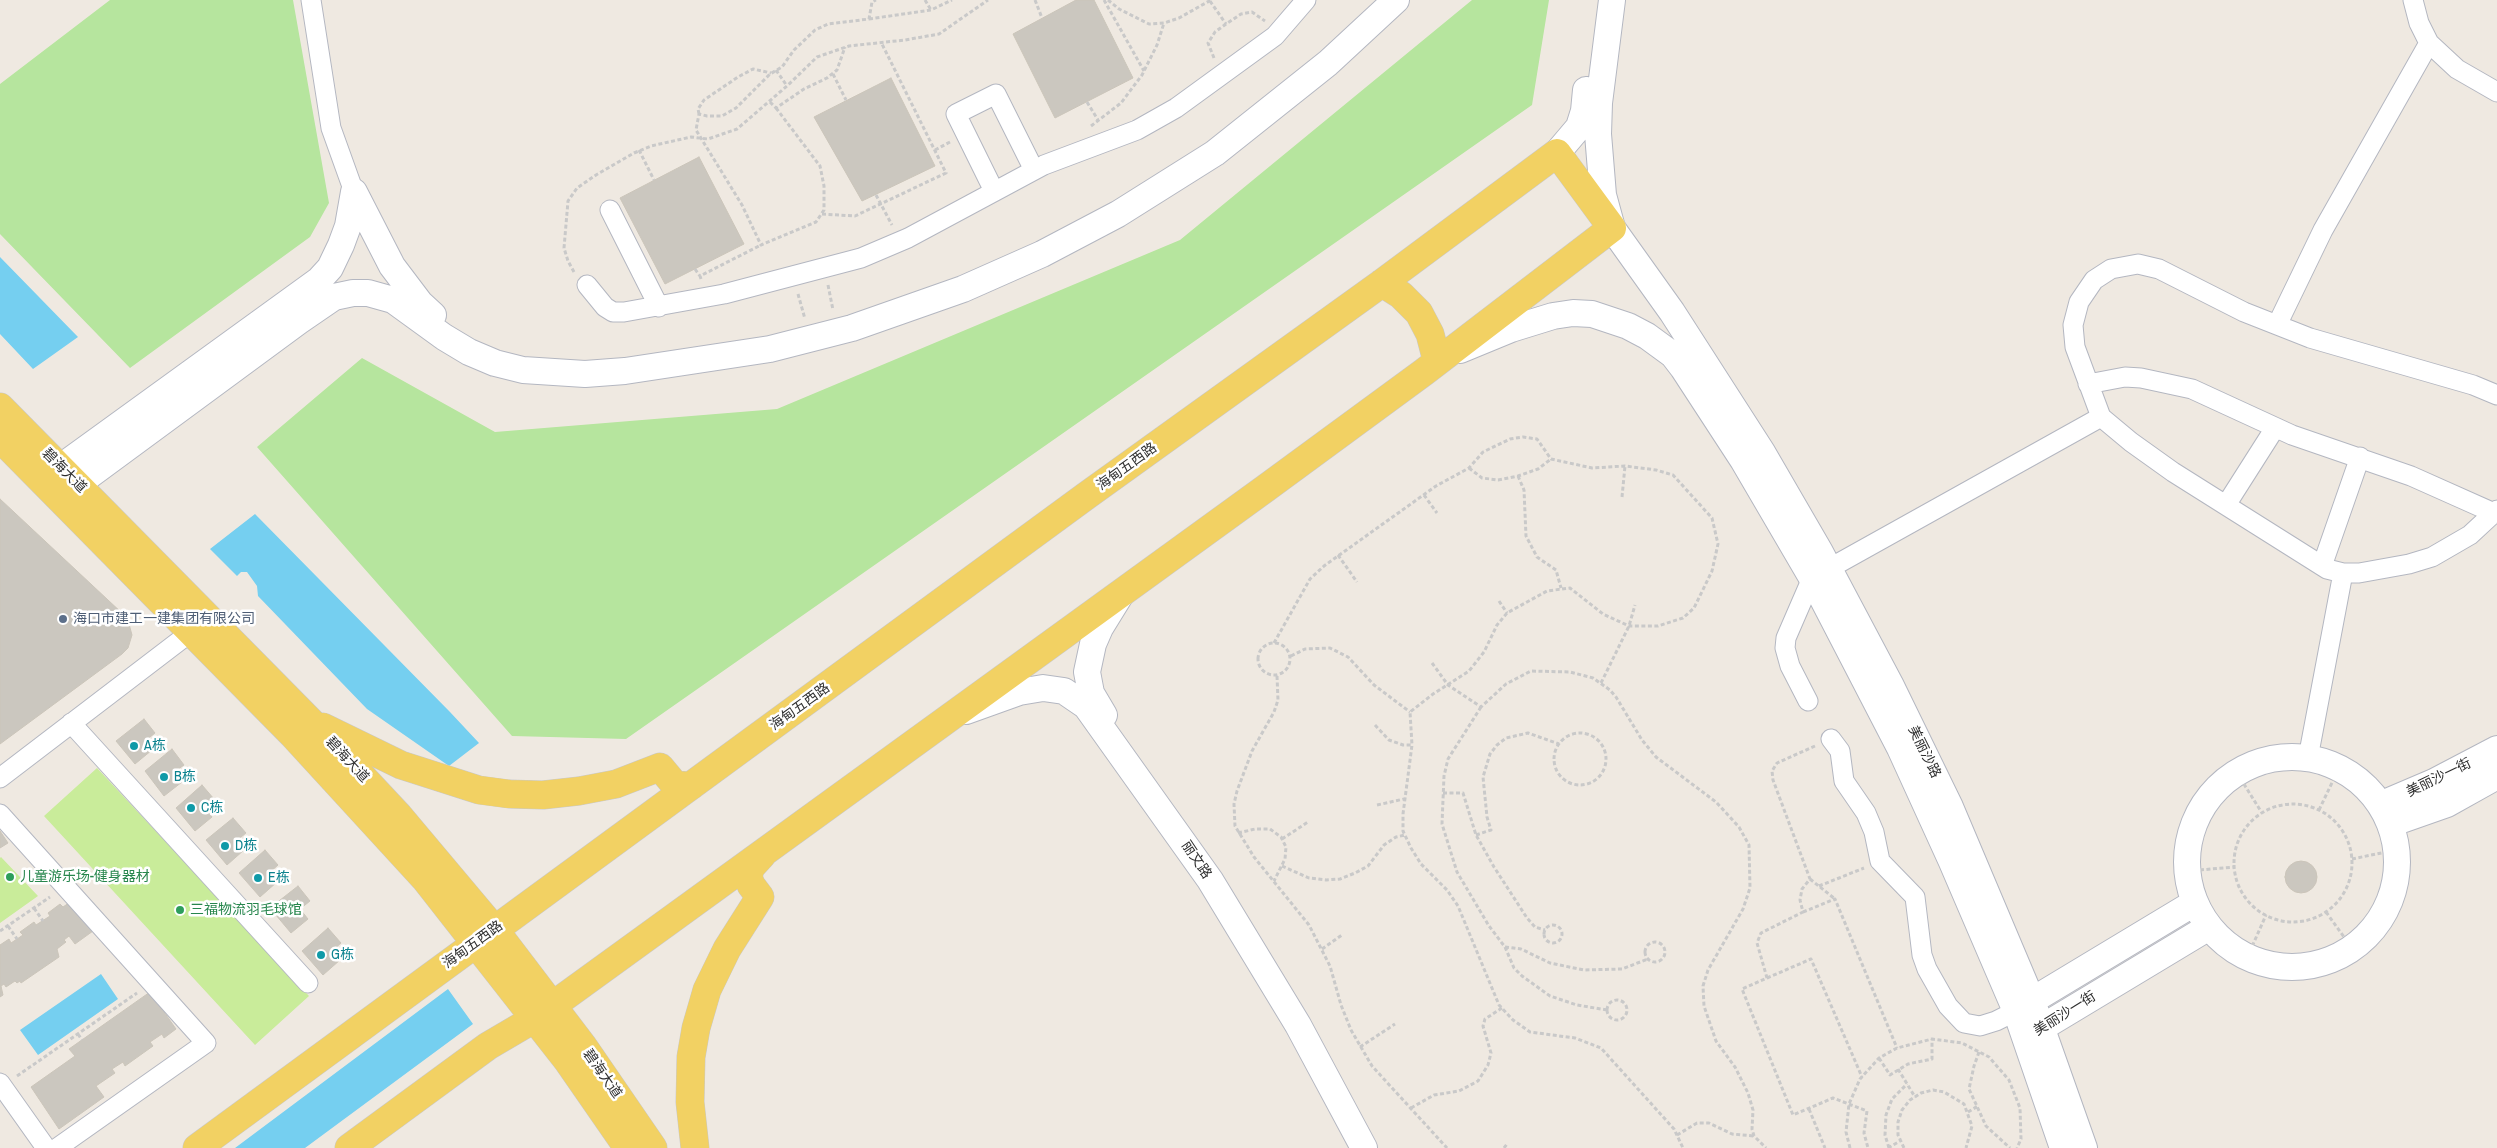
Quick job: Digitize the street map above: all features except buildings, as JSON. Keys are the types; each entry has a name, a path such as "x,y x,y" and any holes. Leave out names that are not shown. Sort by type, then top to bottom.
{"main road":[{"path":"349,1148 488,1046 543,1012 762,855 1441,359 1525,292 1612,228 1557,153"},
{"name":"海甸五西路","path":"197,1148 1078,502 1404,267 1557,153"},
{"path":"1382,283 1401,294 1419,313 1441,359"},
{"name":"碧海大道","path":"0,407 60,482 191,632 293,736 390,840 448,906 485,936"},
{"name":"碧海大道","path":"0,438 60,482 312,723 399,816 485,936 543,1012 618,1095 653,1148"},
{"path":"312,723 336,732 401,765 479,790 509,794 543,795 579,791 616,784 660,767 675,785 691,786"},
{"path":"695,1148 690,1102 691,1057 696,1028 707,990 727,949 760,897 751,885 748,876 752,865 762,855"},
{"name":"碧海大道","path":"543,1012 572,1067 628,1148"}],"street":[{"path":"312,0 331,128 354,192 392,266 420,303 458,334 485,348 551,364 583,365 683,354 757,341 836,322 934,290 1014,257 1147,185 1267,102 1318,59 1381,0"},
{"path":"587,285 605,307 613,312 659,307 711,297 824,270 861,258 908,238 1034,170 1137,130 1176,108 1276,36 1306,0"},
{"path":"60,482 334,297 353,293 368,293 392,300 452,342 469,352 495,363 523,370 584,374 682,364 770,349 852,328 963,289 1042,254 1118,214 1215,153 1328,63 1396,0"},
{"path":"1557,153 1579,127 1584,112 1595,0"},
{"path":"1612,0 1598,134 1604,195 1612,228 1672,312 1707,384"},
{"path":"2413,0 2419,23 2429,43 2457,68 2497,92"},
{"path":"2277,325 2323,230 2429,43"},
{"path":"994,191 956,114 996,94 1034,170"},
{"path":"60,482 319,280 330,268 341,245 348,226 354,192"},
{"path":"610,210 659,307"},
{"path":"2088,384 2125,377 2167,382 2223,402 2275,428 2360,457 2431,484 2496,512 2470,535 2432,557 2377,570 2343,573 2322,566 2226,505 2150,456 2101,417 2088,384 2075,347 2072,325 2079,302 2094,280 2117,267 2138,264 2159,269 2202,292 2310,338 2473,385 2497,395"},
{"path":"1441,359 1511,329 1553,316 1572,313 1592,314 1628,326 1660,345 1707,384"},
{"name":"美丽沙路","path":"1707,384 1820,573 1929,762 1979,873 2034,1033 2066,1147"},
{"path":"1808,701 1790,666 1784,648 1786,638 1820,573 2101,417"},
{"path":"2226,505 2275,428"},
{"path":"2322,566 2360,457"},
{"path":"2308,758 2343,573"},
{"name":"丽文路","path":"1122,592 1107,614 1093,644 1086,672 1091,693 1250,929 1310,1029 1373,1148"},
{"path":"0,778 191,632"},
{"name":"丽文路","path":"952,716 1011,694 1043,688 1064,691 1086,706 1210,880 1298,1025 1364,1148"},
{"path":"71,723 308,983"},
{"path":"1832,739 1840,752 1844,781 1866,813 1874,832 1880,861 1915,897 1922,955 1927,969 1948,1006 1964,1023 1980,1026 1996,1021 2024,1006"},
{"name":"美丽沙一街","path":"2385,814 2434,782 2497,749"},
{"path":"2286,756 2308,758 2320,760 2352,774 2377,798 2385,814 2398,863 2392,897 2375,928 2352,948 2316,965 2281,967 2248,958 2218,939 2197,911 2186,878 2188,842 2200,809 2222,782 2252,764 2286,756"},
{"name":"美丽沙一街","path":"2385,814 2447,804 2497,776"},
{"path":"0,814 206,1043 57,1148"},
{"name":"美丽沙一街","path":"2024,1006 2194,903"},
{"name":"美丽沙一街","path":"2034,1033 2209,927"},
{"name":"美丽沙一街","path":"2089,965 2104,990"},
{"path":"1,1085 46,1148"}],"path":[{"path":"869,20 872,2 876,0"},
{"path":"924,0 931,10"},
{"path":"699,114 722,116 729,112 751,96 772,73 782,67 794,50 815,30 828,24 869,20 931,10 952,0"},
{"path":"587,285 575,273 568,261 564,248 568,201 577,188 639,150 673,139 691,136 708,140 737,129 770,102 817,56 845,47 939,34 988,0"},
{"path":"1035,0 1042,18"},
{"path":"1104,0 1144,72"},
{"path":"1108,0 1119,9 1149,24 1164,23 1179,18 1211,1 1226,24"},
{"path":"1225,74 1211,53 1208,43 1215,32 1241,14 1252,12 1264,19 1276,36"},
{"path":"1085,132 1121,103 1144,72 1157,45 1164,23"},
{"path":"821,214 855,216 946,172 881,42"},
{"path":"776,108 804,89 838,70 845,47"},
{"path":"761,245 742,205 696,130 698,109 704,100 753,69 772,73"},
{"path":"776,70 787,86"},
{"path":"833,74 846,100"},
{"path":"700,276 761,245 816,222 824,210 824,186 820,166 770,102"},
{"path":"1087,102 1098,120"},
{"path":"639,150 654,180"},
{"path":"876,195 881,204"},
{"path":"695,269 711,297"},
{"path":"824,270 836,322"},
{"path":"794,277 807,329"},
{"path":"1274,643 1310,579 1338,555 1436,486 1469,468 1474,460 1499,443 1523,437 1537,439 1551,458 1592,468 1625,466 1672,476 1694,495 1712,518 1718,544 1712,571 1694,608 1684,618 1658,626 1629,626 1603,614 1570,588 1561,588 1535,597 1507,613 1496,625 1484,652 1469,671 1433,694 1410,712"},
{"path":"1469,468 1482,478 1498,480 1538,469 1551,458"},
{"path":"1622,497 1625,466"},
{"path":"1518,476 1524,490 1526,536 1537,557 1556,570 1561,588"},
{"path":"1424,495 1437,514"},
{"path":"1338,555 1357,582"},
{"path":"1499,601 1507,613"},
{"path":"1601,683 1629,626 1635,605"},
{"path":"1274,643 1285,646 1291,656 1286,672 1277,676 1266,674 1258,662 1258,656 1264,647 1274,643"},
{"path":"1291,656 1305,649 1330,648 1348,657 1374,685 1410,712 1412,745 1404,799 1405,835 1421,864 1447,890 1458,906 1467,923 1481,966 1502,1008 1513,1020 1530,1032 1575,1038 1601,1048 1677,1135 1683,1148"},
{"path":"1432,663 1448,684 1481,707"},
{"path":"1607,1010 1569,1003 1539,990 1514,968 1505,947 1489,926 1454,863 1442,824 1444,776 1448,759 1481,707 1506,684 1531,671 1570,672 1593,678 1601,683 1616,697 1642,740 1656,757 1725,810 1739,827 1749,845 1751,878 1747,898 1738,918 1711,960 1703,986 1704,1006 1712,1032 1735,1067 1748,1093 1753,1110 1752,1129 1754,1136 1766,1148"},
{"path":"1277,676 1278,700 1274,712 1252,751 1237,791 1234,816 1237,833 1304,916 1330,966 1346,1017 1360,1047 1379,1074 1447,1148"},
{"path":"1375,725 1389,740 1403,745 1412,745"},
{"path":"1476,835 1491,830 1486,817 1483,778 1490,754 1497,745 1506,738 1528,733 1559,744"},
{"path":"1572,735 1589,735 1596,738 1602,744 1607,760 1601,775 1594,781 1577,786 1561,778 1554,762 1559,744 1572,735"},
{"path":"1832,739 1777,763 1772,771 1773,780 1810,879 1835,899 1897,1048"},
{"path":"2319,810 2339,768"},
{"path":"2237,773 2262,813"},
{"path":"1443,793 1463,793 1476,835 1527,918 1535,927 1545,930"},
{"path":"1377,805 1404,799"},
{"path":"2300,804 2319,810 2336,822 2344,833 2352,859 2350,879 2341,898 2326,912 2309,920 2291,922 2266,915 2256,909 2244,896 2236,879 2235,867 2238,843 2247,826 2262,813 2279,805 2300,804"},
{"path":"1282,839 1308,822"},
{"path":"1237,833 1256,829 1270,829 1282,839 1286,847 1285,859 1274,881"},
{"path":"1282,866 1309,878 1340,879 1355,874 1368,866 1384,845 1405,835"},
{"path":"2352,859 2396,850"},
{"path":"1819,886 1880,861"},
{"path":"2187,871 2235,867"},
{"path":"1803,912 1800,900 1802,889 1810,879"},
{"path":"0,932 65,886"},
{"path":"1767,978 1757,943 1761,933 1803,912 1835,899"},
{"path":"34,908 43,921"},
{"path":"2326,912 2352,948"},
{"path":"2248,958 2266,915"},
{"path":"8,926 17,938"},
{"path":"1549,926 1558,927 1561,931 1560,940 1555,943 1549,943 1545,939 1545,930 1549,926"},
{"path":"1322,949 1342,935"},
{"path":"1656,942 1662,944 1665,953 1663,959 1654,962 1648,958 1646,949 1650,944 1656,942"},
{"path":"1505,947 1521,949 1550,963 1584,970 1622,968 1648,958"},
{"path":"1862,1077 1811,959 1742,989 1793,1115 1833,1098 1866,1111 1864,1133 1868,1148"},
{"path":"1,1085 152,983"},
{"path":"1618,1000 1626,1006 1623,1018 1617,1020 1611,1018 1607,1010 1612,1002 1618,1000"},
{"path":"118,1006 122,1012"},
{"path":"1411,1108 1434,1095 1459,1091 1478,1081 1488,1065 1490,1054 1483,1026 1485,1020 1502,1008"},
{"path":"1360,1047 1395,1024"},
{"path":"78,1034 82,1040"},
{"path":"1878,1058 1890,1075 1908,1064 1932,1059 1932,1038"},
{"path":"1850,1148 1846,1132 1849,1104 1862,1077 1878,1058 1897,1048 1932,1038 1962,1043 1989,1057 2009,1080 2020,1108 2021,1139 2017,1148"},
{"path":"1979,1052 1970,1088 1986,1126 2010,1148"},
{"path":"1898,1069 1915,1097"},
{"path":"1900,1141 1888,1148 1885,1135 1886,1116 1892,1099 1907,1084"},
{"path":"1904,1148 1898,1135 1898,1122 1902,1110 1915,1097 1933,1090 1955,1096 1968,1112 1972,1126 1966,1148"},
{"path":"1968,1112 1978,1106"},
{"path":"1809,1108 1825,1148"},
{"path":"1677,1135 1697,1122 1709,1123 1732,1134 1754,1136"},
{"path":"1504,1148 1507,1144"}],"green space":[{"path":"110,0 293,0 329,203 310,237 130,368 0,234 0,84"},
{"path":"1472,0 1549,0 1532,105 626,739 512,736 257,447 362,358 495,432 777,409 1180,240"},
{"name":"三福物流羽毛球馆","path":"97,768 309,996 255,1045 44,816"},
{"name":"儿童游乐场-健身器材","path":"0,858 38,896 0,923"}],"water":[{"path":"0,257 78,337 33,369 0,334"},
{"path":"255,514 479,743 449,766 367,709 258,596 257,586 247,572 241,572 237,576 210,549"},
{"path":"101,974 118,999 38,1055 20,1030"},
{"path":"448,989 473,1024 305,1148 235,1148"}],"place":[{"name":"海口市建工一建集团有限公司","path":"63,619"},
{"name":"A栋","path":"134,746"},
{"name":"B栋","path":"164,777"},
{"name":"C栋","path":"191,808"},
{"name":"D栋","path":"225,846"},
{"name":"儿童游乐场-健身器材","path":"10,877"},
{"name":"E栋","path":"258,878"},
{"name":"三福物流羽毛球馆","path":"180,910"},
{"name":"G栋","path":"321,955"}]}
